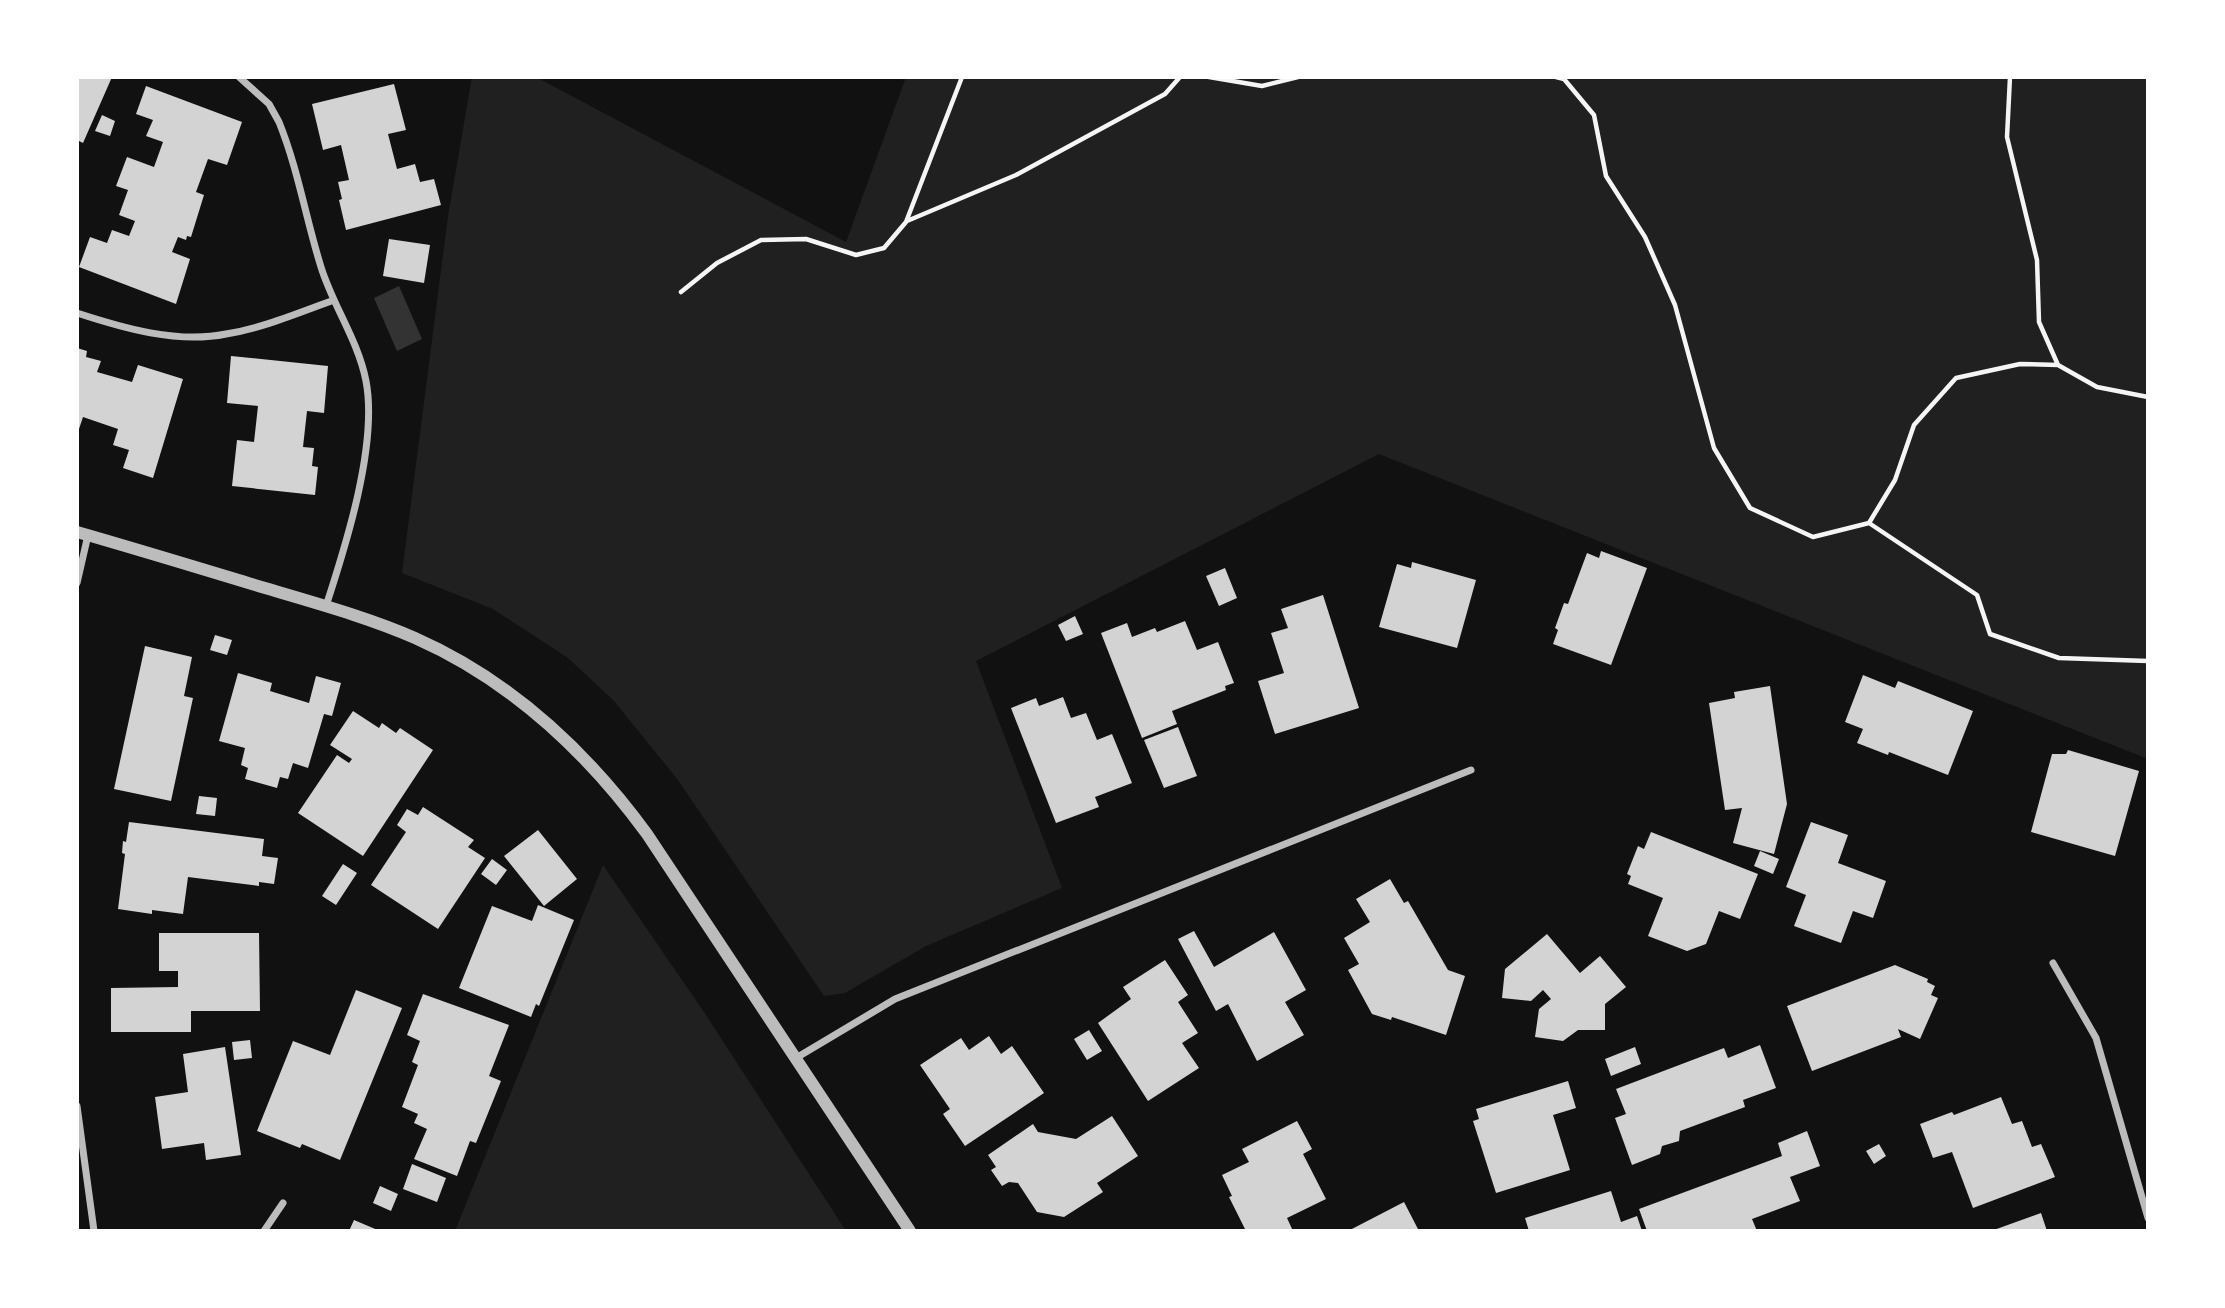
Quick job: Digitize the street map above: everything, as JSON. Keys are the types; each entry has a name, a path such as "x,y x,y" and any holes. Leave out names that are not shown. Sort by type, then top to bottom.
{"street":[{"path":"239,77 269,104 279,122 320,264 366,379 368,419 354,509 326,606"},
{"path":"77,313 148,331 176,336 211,337 257,327 334,300"},
{"path":"77,583 82,533 326,606 405,634 453,658 524,704 585,758 621,797 910,1231"},
{"path":"796,1058 895,999 1471,770"},
{"path":"2053,963 2096,1038 2148,1218"},
{"path":"77,1107 94,1231"},
{"path":"264,1231 283,1203"}],"path":[{"path":"681,292 717,263 761,240 806,239 856,255 884,248 906,222 962,77"},
{"path":"906,222 1037,164 1165,94 1180,77"},
{"path":"1209,77 1262,86 1298,77"},
{"path":"1556,77 1564,79 1594,115 1606,176 1645,237 1675,305 1714,448 1750,508 1813,537 1870,523 1895,480 1914,425 1956,378 2020,365 2059,365 2097,387 2148,397"},
{"path":"2010,77 2007,137 2037,260 2039,322 2059,365"},
{"path":"1870,523 1977,595 1990,634 2059,658 2148,661"}],"shaded area":[{"path":"472,77 536,77 846,242 906,77 2148,77 2148,759 1379,454 976,661 1062,888 926,946 845,993 824,996 678,780 614,701 568,658 493,609 402,573 448,216"},
{"path":"399,286 422,339 397,351 374,298"},
{"path":"603,865 704,1012 846,1231 455,1231"}],"building":[{"path":"77,77 112,77 83,143 77,140"},
{"path":"394,84 406,130 388,134 397,169 415,164 420,182 434,179 441,205 346,230 338,182 349,180 341,145 323,150 312,104"},
{"path":"146,86 242,122 227,165 208,159 196,192 204,195 191,237 187,236 186,240 178,237 172,252 190,259 176,304 79,267 90,237 107,243 112,230 129,236 135,221 119,215 128,190 116,186 127,157 154,167 163,142 146,136 153,120 136,114"},
{"path":"102,115 115,121 110,136 95,131"},
{"path":"389,239 430,245 424,283 383,276"},
{"path":"77,348 87,351 86,357 101,361 97,372 132,382 138,365 183,379 153,478 123,468 129,450 113,445 118,429 83,417 77,435"},
{"path":"231,356 328,366 324,413 307,411 303,447 314,448 312,466 318,467 315,495 232,486 237,440 254,442 258,406 227,403"},
{"path":"1601,551 1647,568 1611,665 1553,644 1558,630 1555,628 1564,603 1568,604 1587,553 1599,558"},
{"path":"1412,562 1476,580 1457,648 1379,627 1397,564 1411,568"},
{"path":"1225,568 1237,598 1219,606 1206,576"},
{"path":"1323,595 1359,708 1275,734 1258,681 1284,673 1271,633 1288,628 1281,609"},
{"path":"1075,616 1083,634 1066,641 1058,625"},
{"path":"1185,621 1197,650 1218,642 1234,683 1225,686 1226,690 1172,711 1177,724 1142,738 1101,633 1127,623 1132,637 1155,628 1157,632"},
{"path":"215,635 232,640 227,655 210,650"},
{"path":"145,646 192,657 184,696 193,698 171,801 114,789"},
{"path":"238,673 272,683 270,691 309,703 316,676 341,683 332,716 324,714 308,768 293,763 288,779 280,777 277,788 245,779 248,768 241,765 245,748 219,741"},
{"path":"1863,675 1895,688 1898,681 1973,711 1948,775 1889,752 1888,755 1857,743 1863,729 1845,722"},
{"path":"1770,686 1787,804 1774,854 1733,843 1742,808 1725,810 1709,703 1735,698 1734,692"},
{"path":"1063,697 1071,718 1086,713 1097,740 1112,734 1132,783 1095,797 1099,807 1056,823 1011,708 1036,698 1039,706"},
{"path":"353,711 379,728 382,723 396,733 400,728 433,750 363,856 298,813 337,755 349,763 352,759 330,745"},
{"path":"1178,727 1197,776 1164,788 1144,740"},
{"path":"2068,750 2139,771 2115,856 2031,832 2052,754 2066,754"},
{"path":"199,796 217,798 215,816 196,814"},
{"path":"423,807 474,840 468,847 485,858 438,929 371,885 406,832 397,825 407,809 418,815"},
{"path":"129,822 264,839 262,856 278,858 274,884 259,882 259,886 188,877 183,914 152,910 152,914 118,909 125,854 122,853 123,841 126,842"},
{"path":"1811,822 1848,835 1838,863 1886,881 1873,918 1853,911 1841,943 1794,926 1806,895 1786,887"},
{"path":"538,830 577,879 544,906 504,856"},
{"path":"1651,832 1758,874 1740,919 1719,911 1706,944 1687,951 1648,936 1663,898 1628,884 1631,876 1627,874 1638,846 1644,849"},
{"path":"1760,851 1779,859 1773,874 1754,866"},
{"path":"492,859 507,870 496,885 481,874"},
{"path":"343,864 357,873 336,905 322,896"},
{"path":"1390,879 1404,903 1408,901 1448,970 1465,976 1446,1035 1392,1017 1391,1020 1372,1014 1348,970 1359,964 1344,938 1370,922 1356,899"},
{"path":"538,905 574,920 539,1006 536,1004 531,1017 459,988 492,906 532,921"},
{"path":"1194,931 1214,967 1274,932 1306,990 1285,1002 1304,1035 1257,1061 1228,1004 1216,1011 1178,939"},
{"path":"159,933 259,933 260,1011 191,1011 191,1032 111,1032 111,988 178,987 178,971 159,971"},
{"path":"1547,934 1580,973 1600,956 1626,987 1605,1004 1605,1030 1578,1030 1563,1041 1535,1037 1539,1009 1551,999 1543,990 1531,1001 1502,998 1505,969"},
{"path":"1165,960 1188,995 1178,1002 1198,1033 1182,1043 1199,1068 1148,1101 1098,1023 1131,999 1123,987"},
{"path":"1895,965 1928,979 1927,982 1935,986 1931,995 1938,998 1920,1039 1898,1029 1901,1037 1812,1071 1787,1006"},
{"path":"356,990 402,1008 340,1160 302,1144 300,1148 257,1131 293,1041 330,1055"},
{"path":"423,994 509,1025 489,1076 501,1081 476,1143 470,1141 457,1176 414,1159 427,1129 414,1123 418,1114 402,1107 418,1065 412,1062 420,1041 407,1035"},
{"path":"1089,1030 1102,1051 1087,1060 1074,1039"},
{"path":"989,1036 1001,1054 1012,1046 1044,1093 965,1146 943,1114 950,1109 920,1065 961,1038 969,1050"},
{"path":"250,1040 252,1058 234,1060 232,1042"},
{"path":"1760,1045 1776,1088 1743,1100 1745,1107 1680,1131 1679,1141 1662,1146 1660,1154 1632,1165 1615,1118 1626,1114 1616,1089 1724,1048 1728,1058"},
{"path":"225,1047 241,1155 206,1160 204,1143 162,1149 155,1097 188,1092 183,1054"},
{"path":"1635,1047 1641,1064 1611,1076 1605,1059"},
{"path":"1568,1081 1576,1108 1553,1115 1570,1170 1496,1193 1473,1121 1479,1119 1476,1109"},
{"path":"2001,1097 2012,1124 2022,1121 2032,1147 2041,1144 2055,1177 1973,1208 1952,1152 1933,1158 1920,1124 1952,1112 1954,1115"},
{"path":"1112,1116 1138,1156 1097,1183 1103,1192 1064,1217 1037,1212 1018,1183 1009,1182 1002,1186 991,1170 996,1167 988,1155 1033,1124 1038,1132 1076,1139"},
{"path":"1297,1121 1312,1149 1303,1154 1326,1199 1287,1218 1293,1231 1246,1231 1229,1197 1232,1196 1222,1175 1249,1162 1242,1149"},
{"path":"1807,1131 1820,1166 1790,1177 1800,1201 1752,1219 1757,1231 1647,1231 1639,1209 1782,1156 1778,1143"},
{"path":"1879,1144 1886,1156 1874,1164 1866,1151"},
{"path":"412,1164 446,1178 437,1202 403,1189"},
{"path":"380,1186 398,1194 391,1211 373,1203"},
{"path":"1611,1191 1621,1222 1637,1216 1642,1231 1529,1231 1525,1218"},
{"path":"1404,1202 1419,1231 1348,1231"},
{"path":"2041,1213 2047,1231 1991,1231"},
{"path":"354,1220 380,1231 349,1231"}]}
